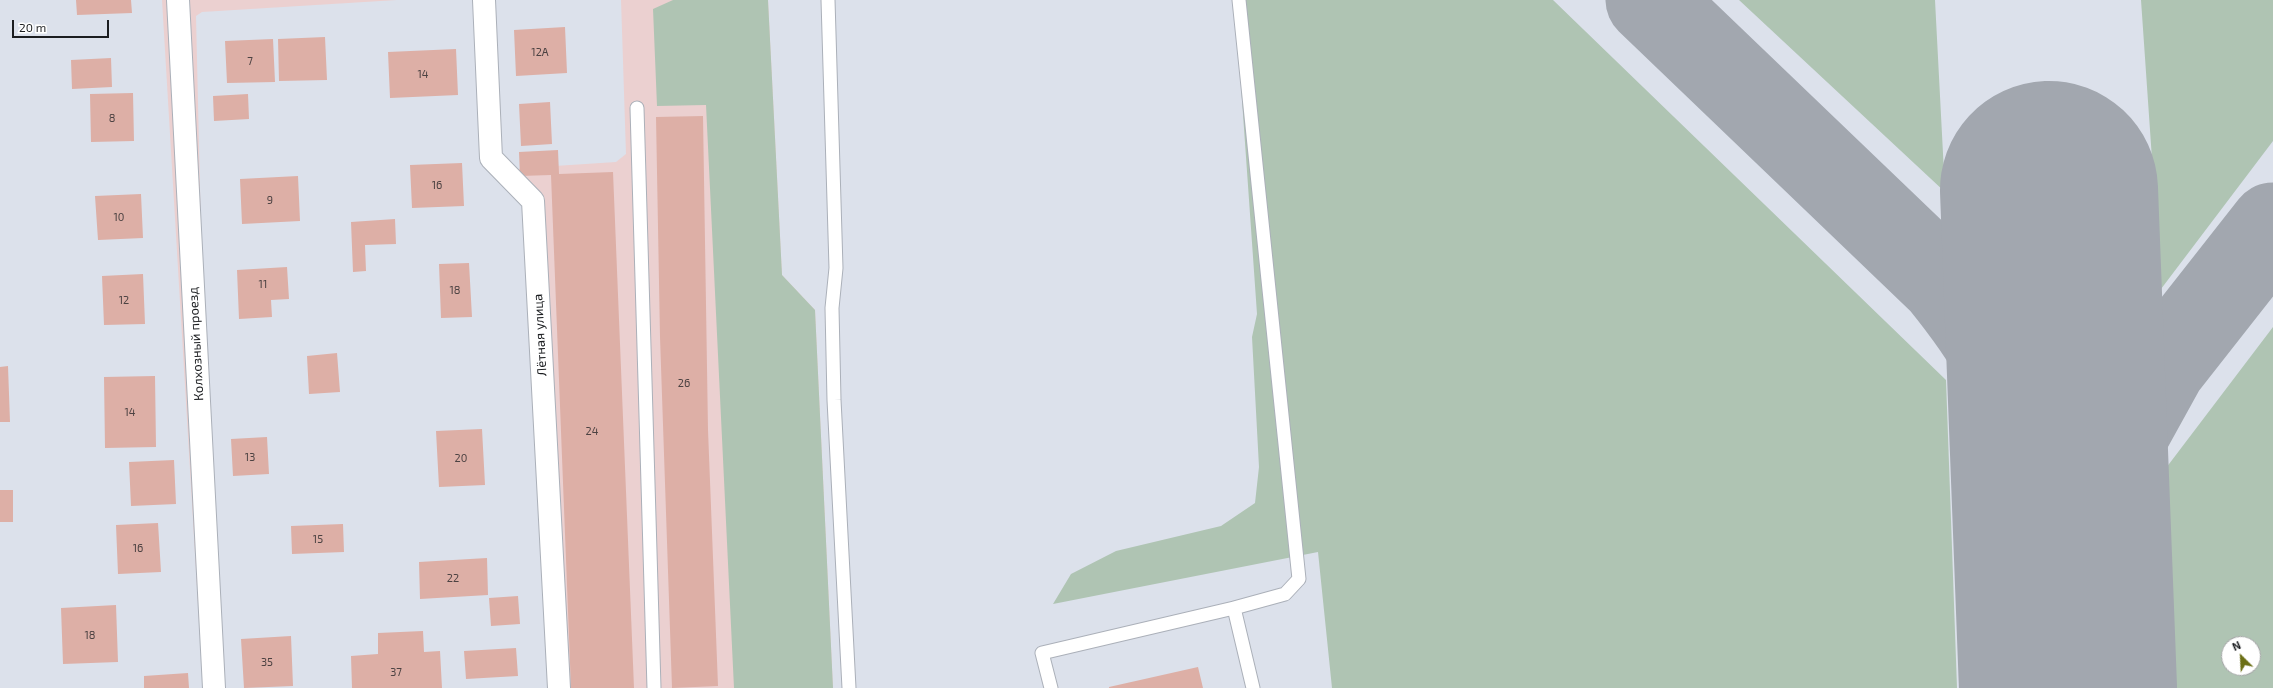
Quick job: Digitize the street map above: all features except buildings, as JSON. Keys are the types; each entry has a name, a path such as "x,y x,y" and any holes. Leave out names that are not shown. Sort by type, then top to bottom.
{"street":[{"name":"Колхозный проезд","path":"178,0 214,688"},
{"name":"Лётная улица","path":"484,0 491,158 533,201 559,688"}],"lane":[{"path":"828,0 836,268 832,308 834,400 848,688"},
{"path":"1051,688 1042,653 1234,608 1285,594 1298,579 1239,0"},
{"path":"637,108 654,688"},
{"path":"1234,608 1253,688"}],"shaded area":[{"path":"162,0 397,0 202,12 196,16 201,232 224,688 203,688"},
{"path":"621,0 768,0 782,275 815,310 833,688 551,688 527,222 514,170 524,168 616,162 626,154"}],"green space":[{"path":"673,0 768,0 782,275 815,310 833,688 734,688 706,105 657,106 653,9"},
{"path":"1235,0 1553,0 1946,380 1957,688 1332,688 1318,552 1053,604 1071,574 1116,551 1221,526 1255,503 1259,467 1252,337 1257,314"},
{"path":"1739,0 1935,0 1945,192"},
{"path":"2141,0 2273,0 2273,141 2161,289"},
{"path":"2273,327 2273,688 2175,688 2166,468"}],"taxiway":[{"path":"1649,0 1942,281 1958,301 1987,342 2009,385 2034,450 2062,538"},
{"path":"2062,538 2084,509 2163,366 2273,226"}],"runway":[{"path":"2049,190 2068,688"}]}
